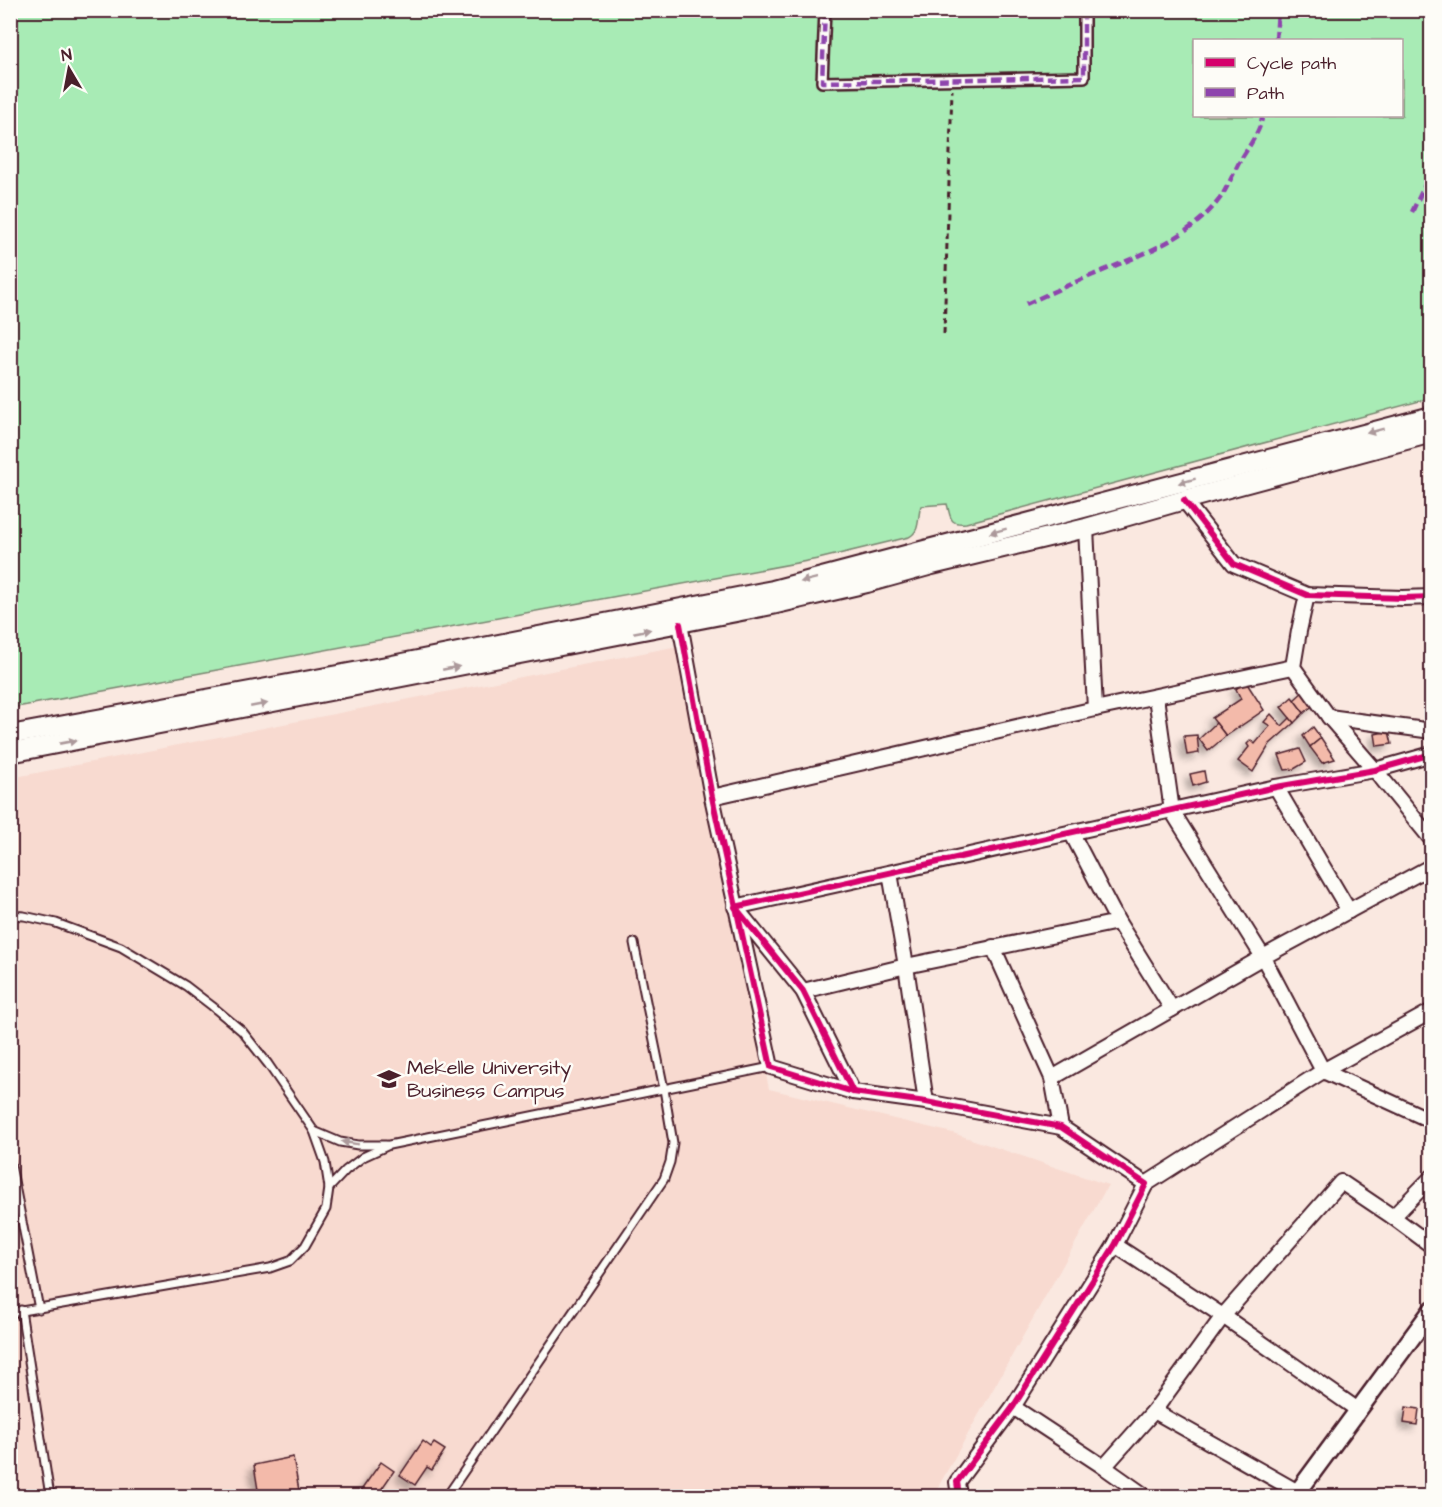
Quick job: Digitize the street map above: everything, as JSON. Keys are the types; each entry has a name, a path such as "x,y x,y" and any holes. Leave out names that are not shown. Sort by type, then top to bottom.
{"main road":[{"path":"10,735 392,665 773,590 1431,416"},
{"path":"10,753 772,605 1086,528 1431,433"}],"street":[{"path":"825,10 822,82 1084,77 1084,10"},
{"path":"1184,500 1234,564 1307,595 1431,597"},
{"path":"1086,528 1095,709"},
{"path":"1307,595 1293,667 1329,717 1431,840"},
{"path":"680,624 712,797 771,1067 854,1092 926,1102 1061,1127 1146,1184"},
{"path":"712,797 1095,709 1293,667"},
{"path":"1156,697 1172,811 1263,957 1323,1071 1431,1121"},
{"path":"1329,717 1431,731"},
{"path":"735,907 1276,787 1375,770 1431,754"},
{"path":"1276,787 1349,911"},
{"path":"1071,832 1118,922 1172,1009"},
{"path":"1052,1078 1263,957 1431,866"},
{"path":"890,873 926,1102"},
{"path":"735,907 803,991 854,1092"},
{"path":"803,991 906,966 1118,922"},
{"path":"993,947 1052,1078 1061,1127"},
{"path":"959,1497 957,1482 1013,1407 1115,1245 1146,1184 1323,1071 1431,1011"},
{"path":"1393,1218 1431,1177"},
{"path":"1104,1467 1154,1411 1223,1316 1341,1182 1431,1246"},
{"path":"1115,1245 1223,1316 1358,1410"},
{"path":"1154,1411 1297,1494 1431,1310"},
{"path":"1013,1407 1145,1497"}],"lane":[{"path":"10,915 56,923 122,947 186,986 242,1031 314,1131 325,1162 329,1188 326,1209 305,1246 290,1261 270,1268 10,1313"},
{"path":"447,1497 664,1179 670,1162 673,1143 634,943"},
{"path":"314,1131 340,1142 358,1145 389,1145 771,1067"},
{"path":"329,1188 346,1170 363,1157 389,1145"},
{"path":"10,1160 39,1309"},
{"path":"21,1310 50,1497"}],"path":[{"path":"944,334 952,79"}],"shaded area":[{"name":"Mekelle University Business Campus","path":"678,646 769,1089 953,1133 1108,1185 933,1496 11,1496 11,778"}],"green space":[{"path":"11,11 1431,11 1431,398 966,523 956,523 952,520 947,504 921,506 917,527 909,537 818,559 11,708"}],"building":[{"path":"1246,682 1264,710 1226,736 1212,718 1241,699 1236,689"},
{"path":"1305,690 1316,703 1304,713 1294,700"},
{"path":"1292,697 1304,713 1294,723 1281,707"},
{"path":"1271,714 1282,726 1290,718 1294,723 1270,744 1253,772 1238,761 1249,747 1247,744 1251,740 1255,744 1270,726 1264,722"},
{"path":"1216,723 1226,736 1208,751 1199,739"},
{"path":"1313,727 1321,738 1310,747 1303,736"},
{"path":"1389,731 1392,744 1377,746 1375,734"},
{"path":"1197,735 1199,753 1187,755 1184,736"},
{"path":"1321,738 1335,759 1322,763 1310,747"},
{"path":"1300,749 1306,762 1294,769 1285,770 1279,755"},
{"path":"1204,771 1206,782 1193,786 1190,774"},
{"path":"1406,1407 1419,1409 1417,1425 1404,1423"},
{"path":"423,1441 431,1447 434,1443 445,1450 432,1470 427,1467 415,1485 400,1475"},
{"path":"293,1457 300,1496 259,1496 254,1465"},
{"path":"381,1462 394,1471 378,1494 382,1496 357,1496"}],"marked path":[{"path":"825,10 822,82 1084,77 1084,10"},
{"path":"1276,39 1278,10"},
{"path":"1026,304 1146,253 1194,225 1221,197 1257,133 1262,117"},
{"path":"1412,212 1425,185 1432,161"}],"cycle path":[{"path":"1184,500 1234,564 1307,595 1432,597"},
{"path":"680,624 712,797 771,1067 853,1092 926,1102 1061,1127 1146,1184 1115,1245 1013,1407 957,1482 959,1496"},
{"path":"853,1092 803,991 735,907 1276,787 1375,770 1432,754"}],"place":[{"name":"Mekelle University Business Campus","path":"389,1079"}]}
